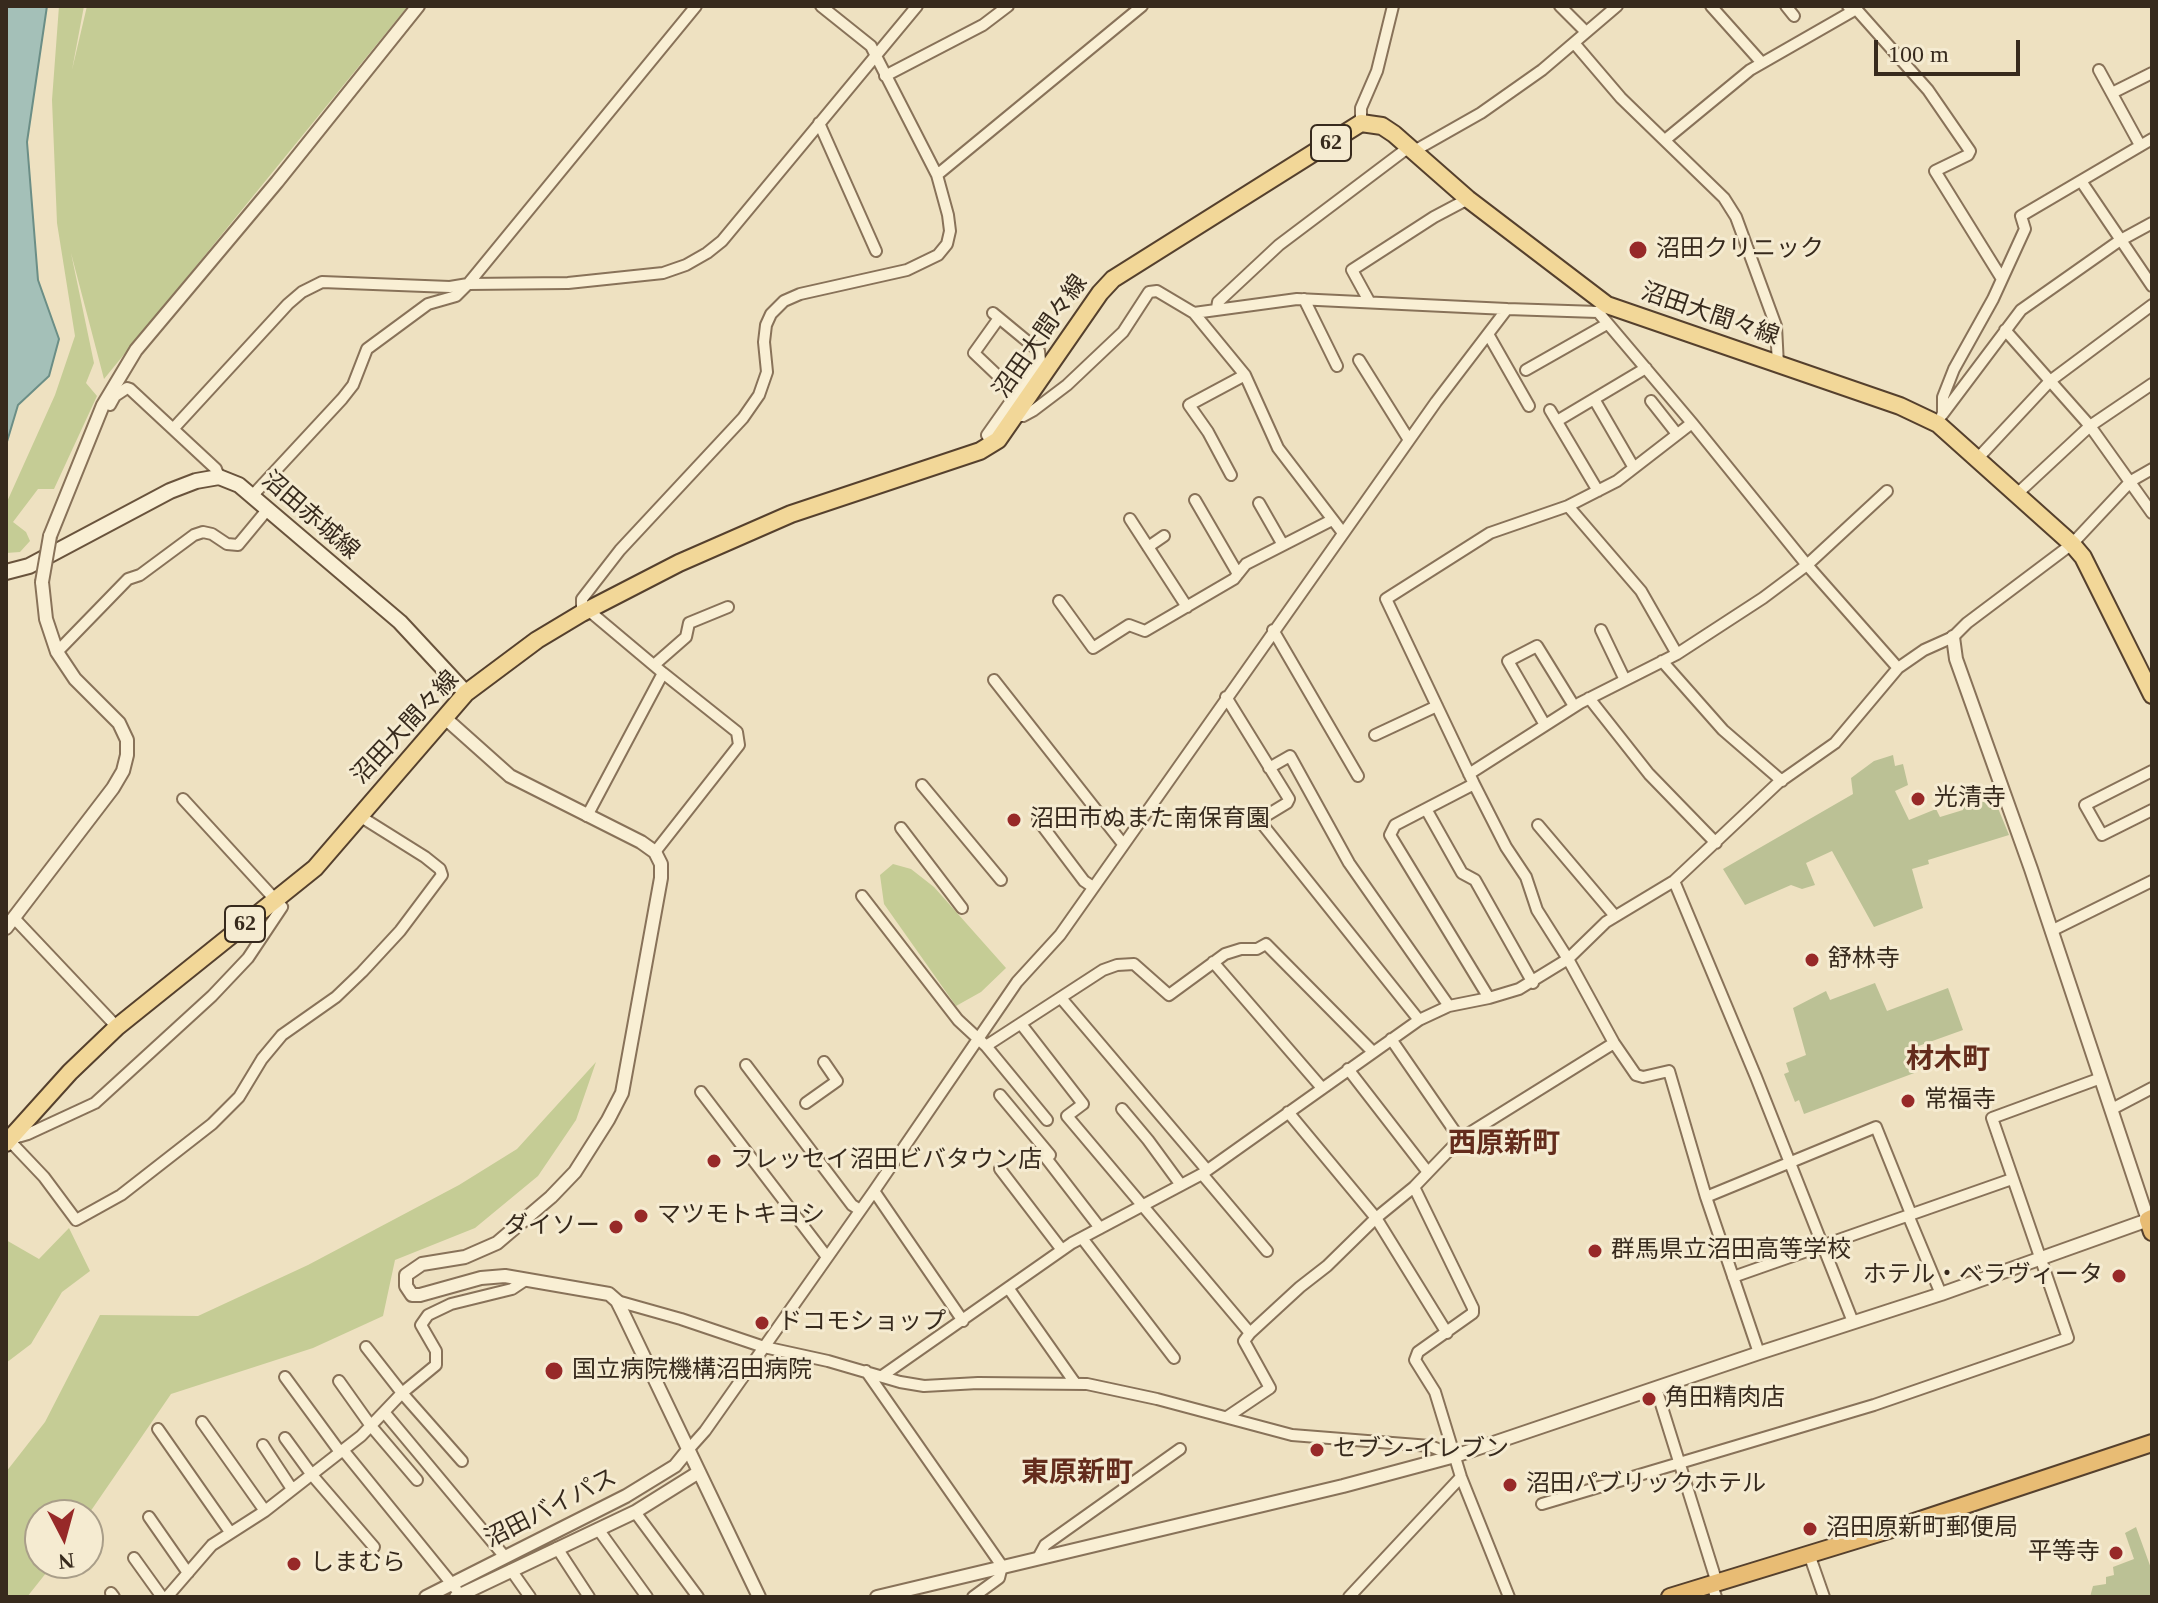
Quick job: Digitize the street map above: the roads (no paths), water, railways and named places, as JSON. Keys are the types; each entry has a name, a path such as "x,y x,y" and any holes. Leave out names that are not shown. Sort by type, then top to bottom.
{"highway":[{"path":"1670,1597 1715,1588 1809,1554 2152,1443"}],"main road":[{"name":"沼田大間々線","path":"7,1140 117,1027 315,868 466,693 537,640 585,611 679,563 791,514 929,470 992,444 998,440 1100,293 1113,279 1361,123 1382,126 1602,309 1941,418 2083,557 2152,695"},
{"name":"沼田赤城線","path":"219,477 239,485 400,622 466,693"},
{"path":"6,572 29,566 170,491 196,481 219,477"}],"street":[{"path":"117,1027 10,923 113,788 123,771 127,755 127,740 119,723 75,679 57,652 46,619 42,582 50,536 103,405 136,350 277,182 418,6"},
{"path":"252,496 353,385 367,349 428,304 456,296 468,284 696,6"},
{"path":"655,852 739,745 737,732 585,611 582,599 620,550 743,418 759,395 767,372 766,325 771,314 784,301 800,294 907,270 938,255 947,244 950,231 937,175 871,46 821,6"},
{"path":"173,429 288,304 302,292 322,282 450,287 568,283 663,273 686,265 722,241 917,6"},
{"path":"885,76 983,25 1008,6"},
{"path":"937,175 1142,6"},
{"path":"1361,123 1361,108 1377,71 1393,6"},
{"path":"1560,6 1586,32"},
{"path":"1711,6 1762,63"},
{"path":"1786,6 1794,16"},
{"path":"1217,308 1218,302 1279,245 1411,149 1481,113 1542,70 1613,7"},
{"path":"1665,140 1750,70 1850,8 1857,10 1928,90 1970,151 1968,155 1935,171 2002,279"},
{"path":"1574,43 1621,98 1724,198 1736,217 1776,326 1778,365"},
{"path":"2099,70 2140,145"},
{"path":"2112,93 2152,73"},
{"path":"819,123 876,251"},
{"path":"1941,418 1943,397 1954,369 2025,229 2021,216 2152,139"},
{"path":"2081,181 2152,286"},
{"path":"1369,301 1352,270 1468,199"},
{"path":"1941,418 2021,310 2119,241 2152,223"},
{"path":"1014,416 1023,416 1034,410 1067,385 1123,332 1137,306 1149,292 1157,291 1194,313 1245,375 1278,448 1343,533"},
{"path":"1194,313 1304,299 1507,309 1602,309 1607,324 1807,565 1898,668"},
{"path":"1304,299 1337,366"},
{"path":"1979,457 2050,381 2152,305"},
{"path":"688,1450 705,1431 983,1042 1017,982 1060,935 1273,630 1507,309"},
{"path":"992,444 987,435 1040,360 1039,351 996,315 974,353 1016,393"},
{"path":"1526,370 1607,324"},
{"path":"2005,330 2090,426 2152,513"},
{"path":"1488,334 1529,406"},
{"path":"1359,360 1409,440"},
{"path":"1557,421 1646,368"},
{"path":"1231,475 1208,432 1189,405 1245,375"},
{"path":"2018,493 2090,426 2152,384"},
{"path":"103,405 109,406 115,396 127,388 216,469 219,477"},
{"path":"1594,399 1634,468"},
{"path":"1651,401 1677,434"},
{"path":"1550,410 1598,491"},
{"path":"1692,423 1617,481 1568,506 1490,533 1386,599 1471,779 1506,847 1526,877 1537,910 1614,1043 1636,1075 1643,1077 1669,1071 1706,1197 1759,1353"},
{"path":"882,1376 1062,1250 1204,1172 1419,1020 1449,1006 1489,998 1533,983 1568,959 1615,916 1674,881 1782,781 1844,734 1898,668 1924,650 1953,637 1967,623 2072,544 2131,481 2152,469"},
{"path":"1489,998 1390,835 1395,825 1426,809 1574,706 1677,654 1763,598 1807,565 1887,491"},
{"path":"1195,500 1238,574"},
{"path":"1259,503 1283,545"},
{"path":"1568,506 1641,591 1677,654"},
{"path":"57,652 128,579 140,575 194,535 203,532 227,544 238,545 267,510"},
{"path":"1130,519 1187,607"},
{"path":"1059,601 1093,648 1129,625 1145,631 1234,579 1246,564 1332,520"},
{"path":"1148,547 1164,536"},
{"path":"587,816 658,669 686,637 689,623 728,607"},
{"path":"1273,630 1358,776"},
{"path":"1601,630 1625,680"},
{"path":"877,1597 1455,1456 2151,1223 1956,659 1953,637"},
{"path":"1545,725 1508,661 1537,646 1574,706"},
{"path":"1662,661 1723,730 1782,781"},
{"path":"994,680 1123,844"},
{"path":"1226,697 1289,799 1259,820 1419,1020"},
{"path":"1589,698 1649,774 1716,843"},
{"path":"1375,735 1437,706"},
{"path":"445,718 510,776 655,852 661,864 661,878 622,1093 608,1120 575,1172 497,1243 465,1257 422,1264 406,1275 406,1286 412,1295 420,1295 481,1278 505,1276 599,1291 617,1301 759,1597"},
{"path":"1269,768 1290,756 1349,863 1449,1006"},
{"path":"2152,771 2085,805 2102,835 2152,810"},
{"path":"922,785 1001,880"},
{"path":"183,799 282,907 248,958 212,996 95,1103 28,1134 7,1140 44,1177 76,1220 121,1195 217,1120 239,1097 262,1059 282,1035 336,997 362,972 400,931 442,875 440,869 425,857 358,815"},
{"path":"1426,809 1462,873 1475,880 1533,983"},
{"path":"1038,820 1084,881 1093,887"},
{"path":"1538,825 1615,916"},
{"path":"901,828 962,908"},
{"path":"1674,881 1853,1322"},
{"path":"2051,931 2152,881"},
{"path":"862,896 958,1020 983,1042 1047,1120"},
{"path":"983,1042 1021,1024 1103,970 1126,963 1134,964 1169,995 1225,954 1241,949 1257,949 1266,944 1373,1052"},
{"path":"1213,962 1322,1088"},
{"path":"1061,998 1267,1251"},
{"path":"1021,1024 1083,1104 1067,1116 1250,1333"},
{"path":"1391,1039 1460,1139"},
{"path":"1227,1417 1270,1388 1244,1341 1250,1333 1414,1187 1460,1139 1614,1043"},
{"path":"806,1103 837,1081 824,1062"},
{"path":"746,1065 852,1205 860,1210"},
{"path":"1348,1069 1427,1171"},
{"path":"1542,1504 1874,1405 2068,1338 1992,1118 2101,1078"},
{"path":"2112,1109 2152,1088"},
{"path":"701,1092 827,1257"},
{"path":"1000,1095 1050,1155 1046,1158 1100,1228"},
{"path":"1122,1109 1181,1185"},
{"path":"1288,1112 1376,1218 1447,1333"},
{"path":"1706,1197 1876,1127 1941,1294"},
{"path":"1000,1169 1062,1250"},
{"path":"1733,1277 2012,1179"},
{"path":"1414,1187 1473,1308 1473,1313 1418,1352 1415,1360 1435,1392 1461,1477 1509,1597"},
{"path":"874,1191 963,1321"},
{"path":"1082,1238 1174,1358"},
{"path":"134,1558 165,1597 212,1545 265,1511 342,1451 436,1365 436,1351 421,1325 428,1315 451,1304 512,1289 527,1279"},
{"path":"1009,1289 1075,1383"},
{"path":"617,1301 764,1347 924,1386 1075,1383 1157,1399 1292,1435 1430,1446 1455,1456"},
{"path":"366,1347 462,1461"},
{"path":"866,1371 1002,1566 999,1578 975,1596"},
{"path":"285,1377 458,1593"},
{"path":"339,1381 371,1426 417,1480"},
{"path":"1656,1388 1715,1588"},
{"path":"384,1412 505,1557"},
{"path":"202,1422 265,1511"},
{"path":"158,1429 230,1532"},
{"path":"285,1438 312,1475 374,1547"},
{"path":"263,1445 292,1489"},
{"path":"1038,1558 1045,1545 1180,1449"},
{"name":"沼田バイパス","path":"458,1593 505,1557 626,1496 675,1466 688,1450"},
{"name":"沼田バイパス","path":"426,1597 458,1593 511,1570 635,1512 699,1472"},
{"path":"1349,1597 1461,1477"},
{"path":"635,1512 698,1597"},
{"path":"149,1517 188,1573"},
{"path":"598,1529 647,1597"},
{"path":"557,1548 589,1597"},
{"path":"1809,1554 1824,1597"},
{"path":"511,1570 530,1597"}],"water":[{"path":"6,6 47,6 27,142 38,280 59,339 49,376 18,405 6,445"}],"place":[{"name":"沼田クリニック","path":"1638,250"},
{"name":"光清寺","path":"1918,799"},
{"name":"沼田市ぬまた南保育園","path":"1014,820"},
{"name":"舒林寺","path":"1812,960"},
{"name":"常福寺","path":"1908,1101"},
{"name":"フレッセイ沼田ビバタウン店","path":"714,1161"},
{"name":"マツモトキヨシ","path":"641,1216"},
{"name":"ダイソー","path":"616,1227"},
{"name":"群馬県立沼田高等学校","path":"1595,1251"},
{"name":"ホテル・ベラヴィータ","path":"2119,1276"},
{"name":"ドコモショップ","path":"762,1323"},
{"name":"国立病院機構沼田病院","path":"554,1371"},
{"name":"角田精肉店","path":"1649,1399"},
{"name":"セブン-イレブン","path":"1317,1450"},
{"name":"沼田パブリックホテル","path":"1510,1485"},
{"name":"沼田原新町郵便局","path":"1810,1529"},
{"name":"平等寺","path":"2116,1553"},
{"name":"しまむら","path":"294,1564"}],"district":[{"name":"材木町","path":"1948,1061"},
{"name":"西原新町","path":"1504,1145"},
{"name":"東原新町","path":"1077,1474"}]}
